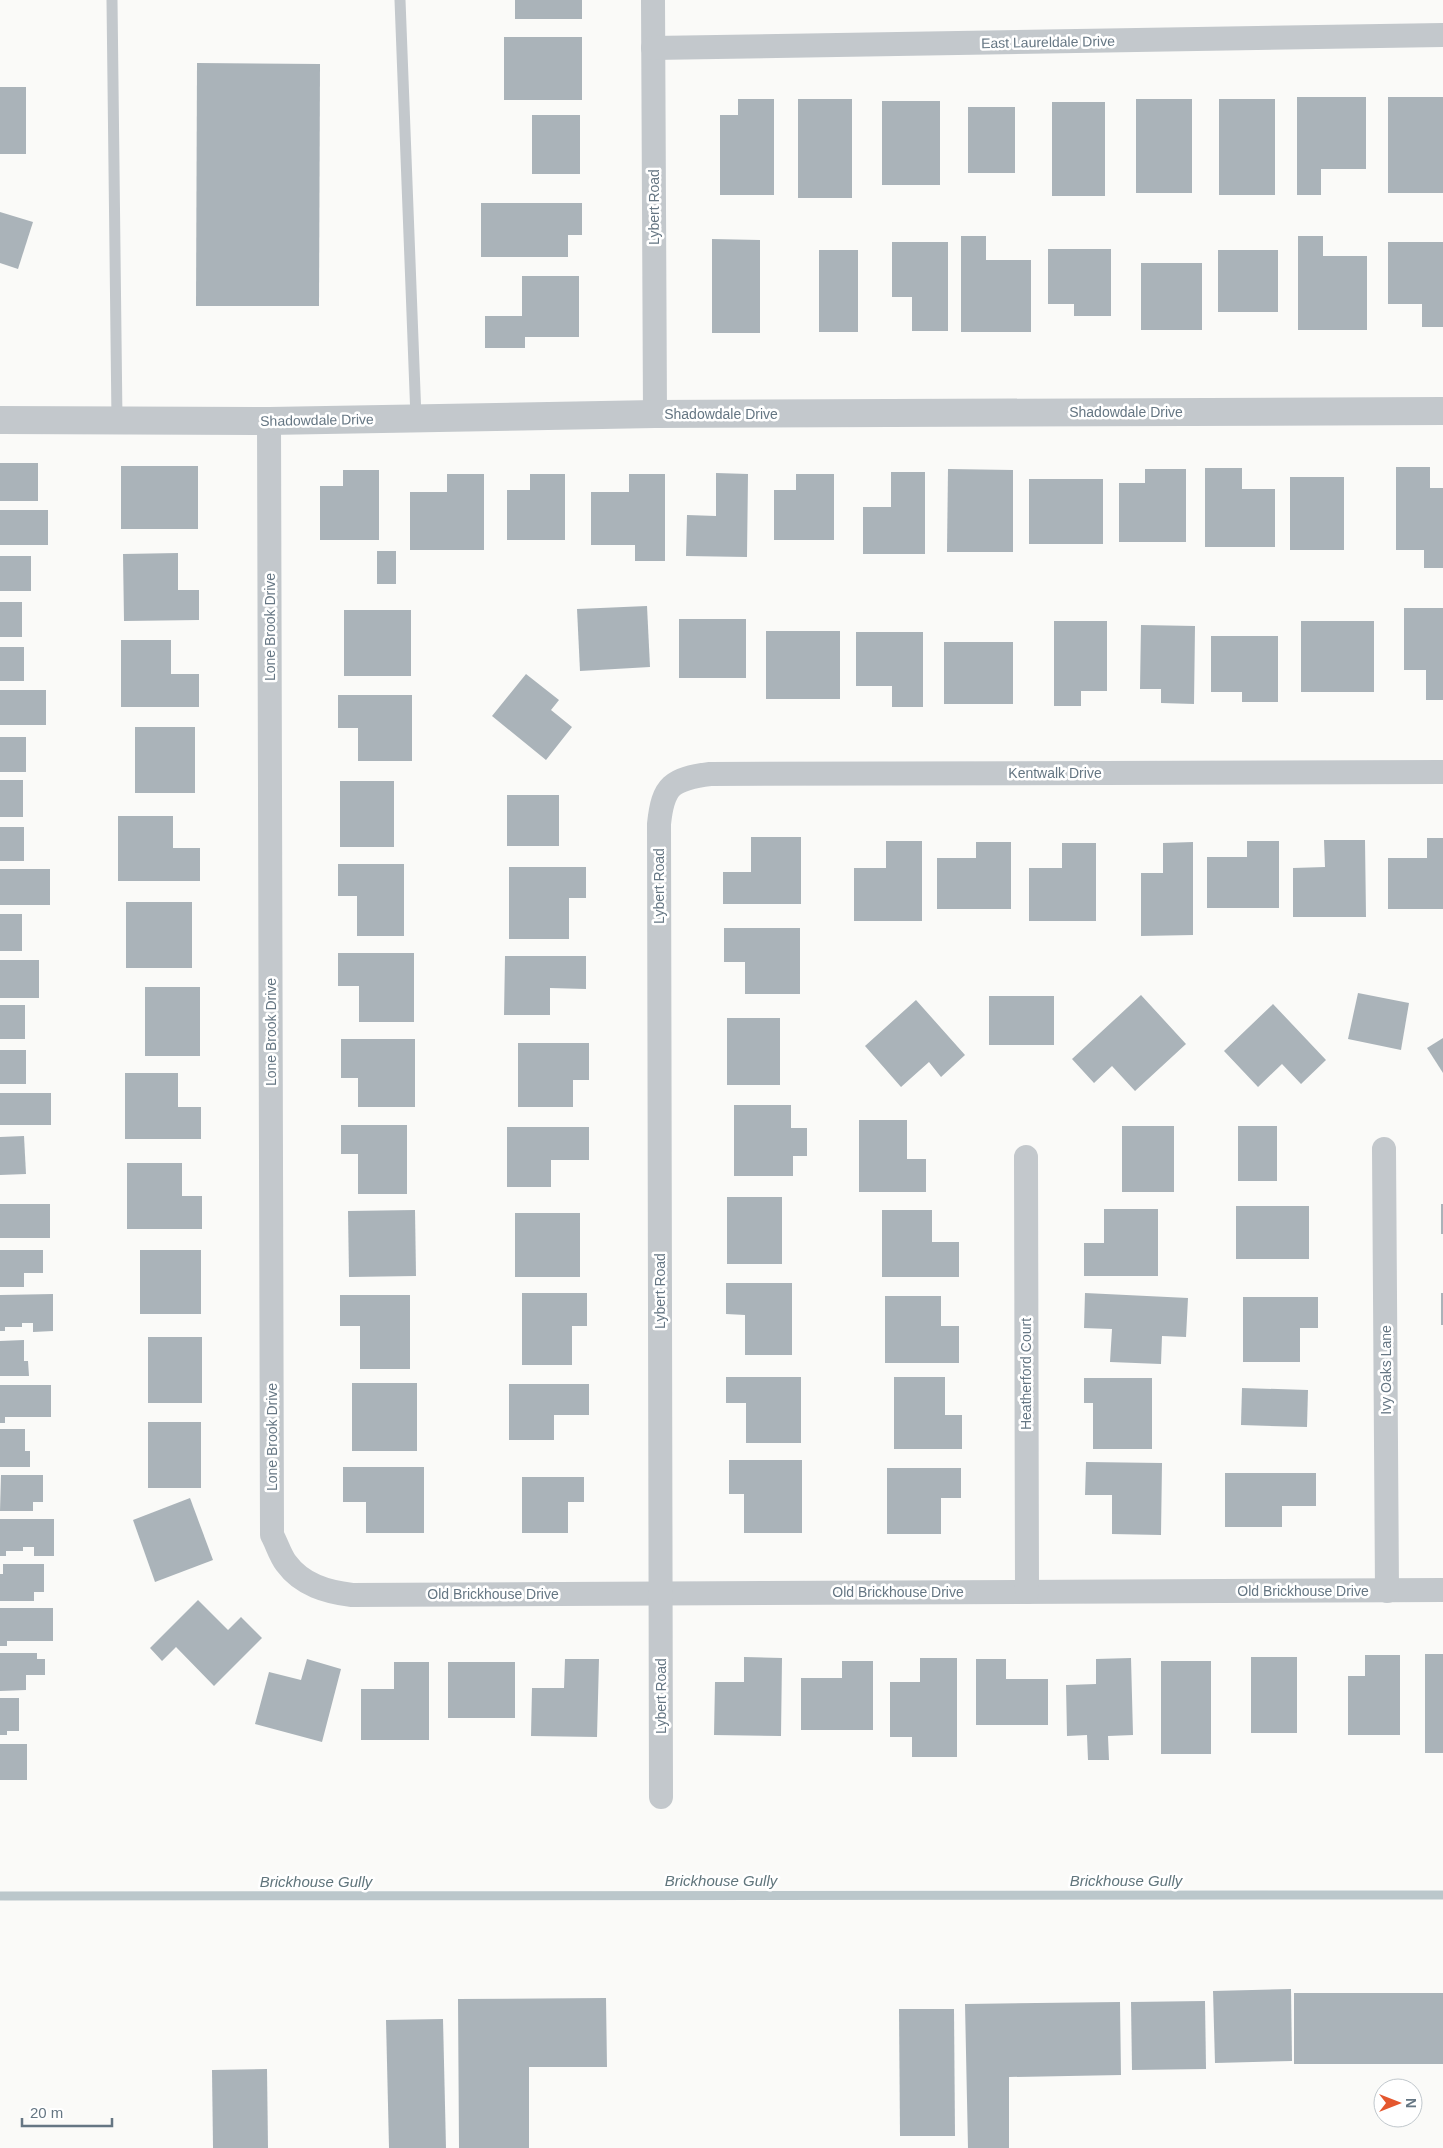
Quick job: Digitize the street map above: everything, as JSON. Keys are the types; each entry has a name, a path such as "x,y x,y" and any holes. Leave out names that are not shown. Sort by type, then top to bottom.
{"street":[{"name":"Lybert Road","path":"652,0 654,414"},
{"name":"East Laureldale Drive","path":"653,48 1443,35"},
{"name":"Shadowdale Drive","path":"0,420 269,421 654,414 1443,411"},
{"name":"Lone Brook Drive","path":"269,421 272,1535 286,1563 306,1582 333,1593 352,1595"},
{"name":"Kentwalk Drive","path":"671,788 684,778 710,774 1443,772"},
{"name":"Lybert Road","path":"661,1797 659,824 662,802 671,788"},
{"name":"Ivy Oaks Lane","path":"1384,1149 1387,1591"},
{"name":"Heatherford Court","path":"1026,1157 1027,1592"},
{"name":"Old Brickhouse Drive","path":"352,1595 1443,1590"}],"lane":[{"path":"112,0 116,420"},
{"path":"400,0 416,418"}],"building":[{"path":"515,0 582,0 582,19 515,19"},
{"path":"504,37 582,37 582,100 504,100"},
{"path":"197,63 320,64 319,306 196,306"},
{"path":"0,87 26,87 26,154 0,154"},
{"path":"1297,97 1366,97 1366,169 1321,169 1321,195 1297,195"},
{"path":"1388,97 1443,97 1443,193 1388,193"},
{"path":"738,99 774,99 774,195 720,195 720,115 738,115"},
{"path":"798,99 852,99 852,198 798,198"},
{"path":"1136,99 1192,99 1192,193 1136,193"},
{"path":"1219,99 1275,99 1275,195 1219,195"},
{"path":"882,101 940,101 940,185 882,185"},
{"path":"1052,102 1105,102 1105,196 1052,196"},
{"path":"968,107 1015,107 1015,173 968,173"},
{"path":"532,115 580,115 580,174 532,174"},
{"path":"481,203 582,203 582,235 568,235 568,257 481,257"},
{"path":"0,212 33,222 18,269 0,263"},
{"path":"961,236 986,236 986,260 1031,260 1031,332 961,332"},
{"path":"1298,236 1323,236 1323,256 1367,256 1367,330 1298,330"},
{"path":"712,239 760,240 760,333 712,333"},
{"path":"892,242 948,242 948,331 912,331 912,297 892,297"},
{"path":"1388,242 1443,242 1443,327 1422,327 1422,304 1388,304"},
{"path":"1048,249 1111,249 1111,316 1074,316 1074,304 1048,304"},
{"path":"819,250 858,250 858,332 819,332"},
{"path":"1218,250 1278,250 1278,312 1218,312"},
{"path":"1141,263 1202,263 1202,330 1141,330"},
{"path":"522,276 579,276 579,337 525,337 525,348 485,348 485,316 522,316"},
{"path":"0,463 38,463 38,501 0,501"},
{"path":"121,466 198,466 198,529 121,529"},
{"path":"1396,467 1430,467 1430,488 1443,488 1443,568 1424,568 1424,550 1396,550"},
{"path":"1205,468 1242,468 1242,489 1275,489 1275,547 1205,547"},
{"path":"948,469 1013,470 1013,552 947,552"},
{"path":"1145,469 1186,469 1186,542 1119,542 1119,483 1145,483"},
{"path":"343,470 379,470 379,540 320,540 320,486 343,486"},
{"path":"891,472 925,472 925,554 863,554 863,507 891,507"},
{"path":"716,473 748,474 747,557 686,556 687,515 716,516"},
{"path":"447,474 484,474 484,550 410,550 410,492 447,492"},
{"path":"530,474 565,474 565,540 507,540 507,490 530,490"},
{"path":"629,474 665,474 665,561 635,561 635,545 591,545 591,492 629,492"},
{"path":"796,474 834,474 834,540 774,540 774,490 796,490"},
{"path":"1290,477 1344,477 1344,550 1290,550"},
{"path":"1029,479 1103,479 1103,544 1029,544"},
{"path":"0,510 48,510 48,545 0,545"},
{"path":"377,551 396,551 396,584 377,584"},
{"path":"178,553 178,590 199,590 199,620 124,621 123,554"},
{"path":"0,556 31,556 31,591 0,591"},
{"path":"0,602 22,602 22,637 0,637"},
{"path":"647,606 650,667 580,671 577,609"},
{"path":"1404,608 1443,608 1443,700 1426,700 1426,670 1404,670"},
{"path":"344,610 411,610 411,676 344,676"},
{"path":"679,619 746,619 746,678 679,678"},
{"path":"1054,621 1107,621 1107,691 1081,691 1081,706 1054,706"},
{"path":"1301,621 1374,621 1374,692 1301,692"},
{"path":"1141,625 1195,626 1194,704 1161,703 1161,689 1140,689"},
{"path":"766,631 840,631 840,699 766,699"},
{"path":"856,632 923,632 923,707 892,707 892,686 856,686"},
{"path":"1211,636 1278,636 1278,702 1242,702 1242,692 1211,692"},
{"path":"121,640 171,640 171,674 199,674 199,707 121,707"},
{"path":"944,642 1013,642 1013,704 944,704"},
{"path":"0,647 24,647 24,681 0,681"},
{"path":"526,674 559,700 551,710 572,727 546,760 492,716"},
{"path":"0,690 46,690 46,725 0,725"},
{"path":"338,695 412,695 412,761 358,761 358,728 338,728"},
{"path":"135,727 195,727 195,793 135,793"},
{"path":"0,737 26,737 26,772 0,772"},
{"path":"0,780 23,780 23,817 0,817"},
{"path":"340,781 394,781 394,847 340,847"},
{"path":"507,795 559,795 559,846 507,846"},
{"path":"118,816 173,816 173,848 200,848 200,881 118,881"},
{"path":"0,827 24,827 24,861 0,861"},
{"path":"751,837 801,837 801,904 723,904 723,872 751,872"},
{"path":"1427,838 1443,838 1443,909 1388,909 1388,858 1427,858"},
{"path":"1324,840 1365,840 1366,917 1293,917 1293,868 1325,867"},
{"path":"886,841 922,841 922,921 854,921 854,868 886,868"},
{"path":"1247,841 1279,841 1279,908 1207,908 1207,857 1247,857"},
{"path":"976,842 1011,842 1011,909 937,909 937,858 976,858"},
{"path":"1193,842 1193,935 1141,936 1141,873 1163,873 1163,843"},
{"path":"1062,843 1096,843 1096,921 1029,921 1029,868 1062,868"},
{"path":"338,864 404,864 404,936 357,936 357,896 338,896"},
{"path":"509,867 586,867 586,898 569,898 569,939 509,939"},
{"path":"0,869 50,869 50,905 0,905"},
{"path":"126,902 192,902 192,968 126,968"},
{"path":"0,914 22,914 22,951 0,951"},
{"path":"724,928 800,928 800,994 745,994 745,962 724,962"},
{"path":"338,953 414,953 414,1022 359,1022 359,986 338,986"},
{"path":"505,956 586,956 586,989 550,988 550,1015 504,1015"},
{"path":"0,960 39,960 39,998 0,998"},
{"path":"145,987 200,987 200,1056 145,1056"},
{"path":"1358,993 1409,1003 1401,1050 1348,1039"},
{"path":"1141,995 1186,1044 1135,1091 1112,1066 1094,1083 1072,1059"},
{"path":"989,996 1054,996 1054,1045 989,1045"},
{"path":"916,1000 965,1055 941,1077 929,1062 901,1087 865,1046"},
{"path":"1273,1004 1326,1060 1301,1084 1282,1064 1258,1087 1224,1051"},
{"path":"0,1005 25,1005 25,1039 0,1039"},
{"path":"727,1018 780,1018 780,1085 727,1085"},
{"path":"1443,1038 1443,1073 1427,1048"},
{"path":"341,1039 415,1039 415,1107 358,1107 358,1078 341,1078"},
{"path":"518,1043 589,1043 589,1080 573,1080 573,1107 518,1107"},
{"path":"0,1050 26,1050 26,1084 0,1084"},
{"path":"125,1073 178,1073 178,1107 201,1107 201,1139 125,1139"},
{"path":"0,1093 51,1093 51,1125 0,1125"},
{"path":"734,1105 791,1105 791,1128 807,1128 807,1156 793,1156 793,1176 734,1176"},
{"path":"859,1120 907,1120 907,1159 926,1159 926,1192 859,1192"},
{"path":"341,1125 407,1125 407,1194 358,1194 358,1154 341,1154"},
{"path":"1122,1126 1174,1126 1174,1192 1122,1192"},
{"path":"1238,1126 1277,1126 1277,1181 1238,1181"},
{"path":"507,1127 589,1127 589,1160 551,1160 551,1187 507,1187"},
{"path":"24,1136 26,1174 0,1175 0,1137"},
{"path":"127,1163 182,1163 182,1196 202,1196 202,1229 127,1229"},
{"path":"727,1197 782,1197 782,1264 727,1264"},
{"path":"0,1204 50,1204 50,1238 0,1238"},
{"path":"1441,1204 1443,1204 1443,1234 1441,1234"},
{"path":"1236,1206 1309,1206 1309,1259 1236,1259"},
{"path":"1104,1209 1158,1209 1158,1276 1084,1276 1084,1243 1104,1243"},
{"path":"415,1210 416,1276 349,1277 348,1211"},
{"path":"882,1210 932,1210 932,1242 959,1242 959,1277 882,1277"},
{"path":"515,1213 580,1213 580,1277 515,1277"},
{"path":"0,1250 43,1250 43,1273 24,1273 24,1287 0,1287"},
{"path":"140,1250 201,1250 201,1314 140,1314"},
{"path":"726,1283 792,1283 792,1355 745,1355 745,1315 726,1314"},
{"path":"522,1293 587,1293 587,1326 572,1326 572,1365 522,1365"},
{"path":"1085,1293 1188,1298 1186,1337 1162,1336 1161,1364 1110,1362 1112,1329 1084,1328"},
{"path":"1441,1293 1443,1293 1443,1325 1441,1325"},
{"path":"53,1294 53,1331 33,1332 33,1323 22,1323 22,1327 5,1327 5,1331 0,1331 0,1295"},
{"path":"340,1295 410,1295 410,1369 360,1369 360,1326 340,1326"},
{"path":"885,1296 941,1296 941,1326 959,1326 959,1363 885,1363"},
{"path":"1243,1297 1318,1297 1318,1328 1300,1328 1300,1362 1243,1362"},
{"path":"148,1337 202,1337 202,1403 148,1403"},
{"path":"24,1340 24,1361 28,1361 29,1376 0,1376 0,1341"},
{"path":"726,1377 801,1377 801,1443 746,1443 746,1403 726,1403"},
{"path":"894,1377 945,1377 945,1415 962,1415 962,1449 894,1449"},
{"path":"1084,1378 1152,1378 1152,1449 1093,1449 1093,1403 1084,1403"},
{"path":"352,1383 417,1383 417,1451 352,1451"},
{"path":"509,1384 589,1384 589,1415 554,1415 554,1440 509,1440"},
{"path":"0,1385 51,1385 51,1417 5,1417 5,1423 0,1423"},
{"path":"1242,1388 1308,1390 1307,1427 1241,1425"},
{"path":"148,1422 201,1422 201,1488 148,1488"},
{"path":"0,1429 25,1429 25,1451 30,1451 30,1467 0,1467"},
{"path":"729,1460 802,1460 802,1533 744,1533 744,1494 729,1494"},
{"path":"1086,1462 1162,1463 1161,1535 1112,1534 1112,1495 1085,1495"},
{"path":"343,1467 424,1467 424,1533 366,1533 366,1502 343,1502"},
{"path":"887,1468 961,1468 961,1498 941,1498 941,1534 887,1534"},
{"path":"1225,1473 1316,1473 1316,1506 1282,1506 1282,1527 1225,1527"},
{"path":"1,1475 43,1475 43,1502 33,1502 33,1511 0,1511"},
{"path":"522,1477 584,1477 584,1502 568,1502 568,1533 522,1533"},
{"path":"190,1498 213,1560 155,1582 133,1520"},
{"path":"0,1519 54,1519 54,1556 34,1556 34,1547 23,1547 23,1551 6,1551 6,1556 0,1556"},
{"path":"3,1564 44,1564 44,1592 34,1592 34,1601 0,1601 0,1574 3,1574"},
{"path":"198,1600 228,1630 241,1617 262,1638 214,1686 176,1647 162,1661 150,1648"},
{"path":"0,1608 53,1608 53,1641 7,1641 7,1646 0,1646"},
{"path":"0,1653 37,1653 37,1659 45,1659 45,1675 26,1675 26,1690 0,1691"},
{"path":"1425,1654 1443,1654 1443,1753 1425,1753"},
{"path":"1365,1655 1400,1655 1400,1735 1348,1735 1348,1676 1365,1676"},
{"path":"744,1657 782,1658 781,1736 714,1735 715,1682 744,1682"},
{"path":"1251,1657 1297,1657 1297,1733 1251,1733"},
{"path":"920,1658 957,1658 957,1757 912,1757 912,1737 890,1737 890,1682 920,1682"},
{"path":"1131,1658 1133,1735 1108,1736 1109,1760 1088,1760 1087,1735 1067,1736 1066,1685 1096,1684 1096,1659"},
{"path":"307,1659 341,1669 322,1742 255,1724 269,1672 301,1680"},
{"path":"565,1659 599,1659 597,1737 531,1736 532,1688 564,1688"},
{"path":"976,1659 1006,1659 1006,1679 1048,1679 1048,1725 976,1725"},
{"path":"842,1661 873,1661 873,1730 801,1730 801,1678 842,1678"},
{"path":"1161,1661 1211,1661 1211,1754 1161,1754"},
{"path":"394,1662 429,1662 429,1740 361,1740 361,1689 394,1689"},
{"path":"448,1662 515,1662 515,1718 448,1718"},
{"path":"0,1698 19,1698 19,1731 7,1731 7,1735 0,1735"},
{"path":"0,1744 27,1744 27,1780 0,1780"},
{"path":"1291,1989 1292,2061 1215,2063 1213,1991"},
{"path":"1294,1993 1443,1993 1443,2064 1294,2064"},
{"path":"606,1998 607,2067 529,2067 529,2148 459,2148 458,1999"},
{"path":"1205,2001 1206,2069 1132,2070 1131,2002"},
{"path":"1120,2002 1121,2075 1009,2077 1009,2148 968,2148 965,2004"},
{"path":"899,2009 954,2009 955,2136 900,2136"},
{"path":"443,2019 446,2148 389,2148 386,2020"},
{"path":"267,2069 268,2148 213,2148 212,2070"}],"waterway":[{"name":"Brickhouse Gully","path":"0,1896 1443,1895"}]}
